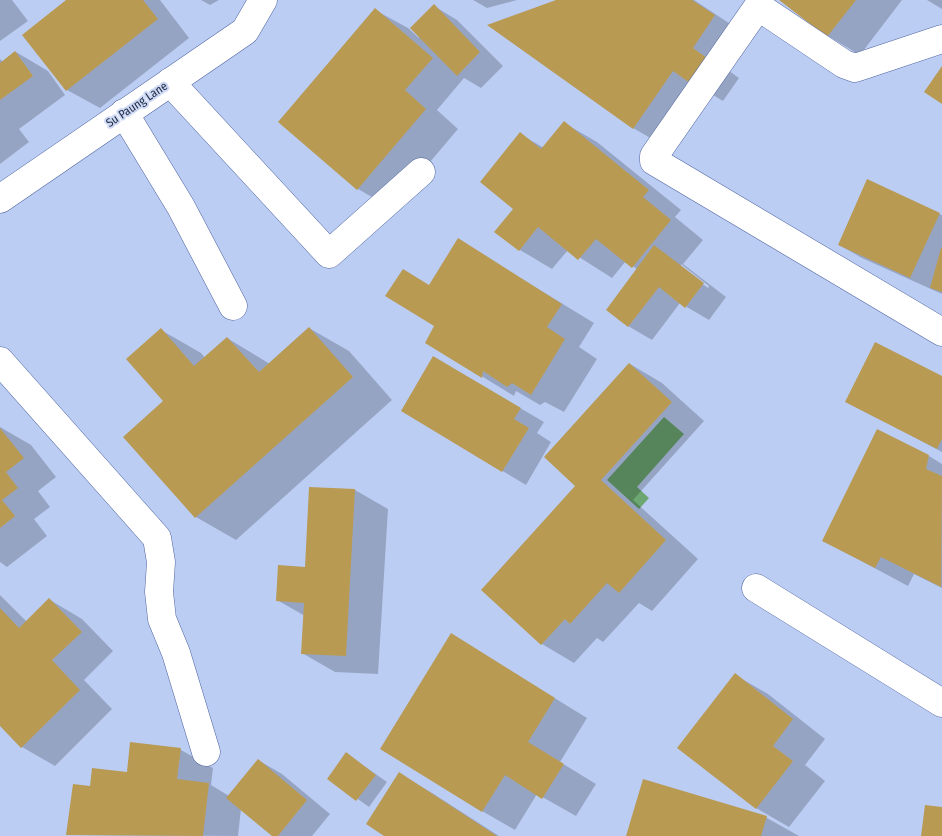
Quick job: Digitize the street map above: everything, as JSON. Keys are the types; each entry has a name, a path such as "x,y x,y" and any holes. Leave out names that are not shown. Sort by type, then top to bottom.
{"street":[{"name":"Su Paung Lane","path":"0,199 245,31 263,0"},
{"path":"942,39 854,68 844,64 762,9 757,8 654,156 654,161 942,332"},
{"path":"170,82 329,254 421,172"},
{"path":"124,113 181,207 233,306"},
{"path":"0,362 157,538 161,562 159,592 162,619 176,653 206,752"},
{"path":"756,588 942,703"}],"shaded area":[{"path":"664,417 684,434 637,487 649,498 639,509 607,480"}],"building":[{"path":"66,0 143,0 158,19 66,91 22,35"},
{"path":"556,0 692,0 715,15 693,48 707,58 690,83 673,71 633,129 487,25"},
{"path":"779,0 856,0 827,37"},
{"path":"434,4 480,52 457,76 410,28"},
{"path":"375,8 433,58 405,90 426,109 357,190 278,122"},
{"path":"15,51 33,76 0,100 0,63"},
{"path":"942,66 942,104 924,92"},
{"path":"564,121 649,190 643,197 671,220 632,268 596,239 578,260 538,227 519,251 494,232 513,209 480,182 520,132 541,149"},
{"path":"867,179 940,213 910,278 838,245"},
{"path":"458,238 562,304 547,327 565,339 531,395 512,383 507,387 483,371 482,378 425,343 434,326 385,296 403,269 429,285"},
{"path":"654,245 704,283 685,308 659,287 628,327 606,310"},
{"path":"942,248 942,292 930,288"},
{"path":"309,327 353,377 195,518 123,437 163,401 126,359 161,328 194,366 227,337 259,372"},
{"path":"875,342 942,376 942,439 937,449 845,402"},
{"path":"433,356 521,408 514,419 529,428 502,472 401,411"},
{"path":"629,363 672,402 601,480 666,540 619,593 607,583 570,624 565,619 541,645 481,590 575,486 544,457"},
{"path":"0,428 24,458 6,472 18,488 2,500 15,516 0,528"},
{"path":"877,429 929,455 926,469 942,476 941,587 881,557 875,568 822,541"},
{"path":"309,487 355,489 346,656 301,654 304,603 276,601 278,565 305,567"},
{"path":"49,598 82,632 52,660 80,690 21,748 0,726 0,608 19,628"},
{"path":"451,633 555,698 528,742 564,764 542,799 505,775 482,812 380,749"},
{"path":"735,673 793,719 773,746 793,761 756,809 677,748"},
{"path":"130,742 181,748 177,779 209,783 203,836 66,835 73,784 90,786 92,768 127,772"},
{"path":"346,752 376,775 356,801 327,779"},
{"path":"258,759 307,800 278,836 272,836 226,798"},
{"path":"399,772 497,836 384,836 366,824"},
{"path":"643,779 767,816 761,836 626,836"},
{"path":"925,805 942,807 942,836 921,836"}]}
